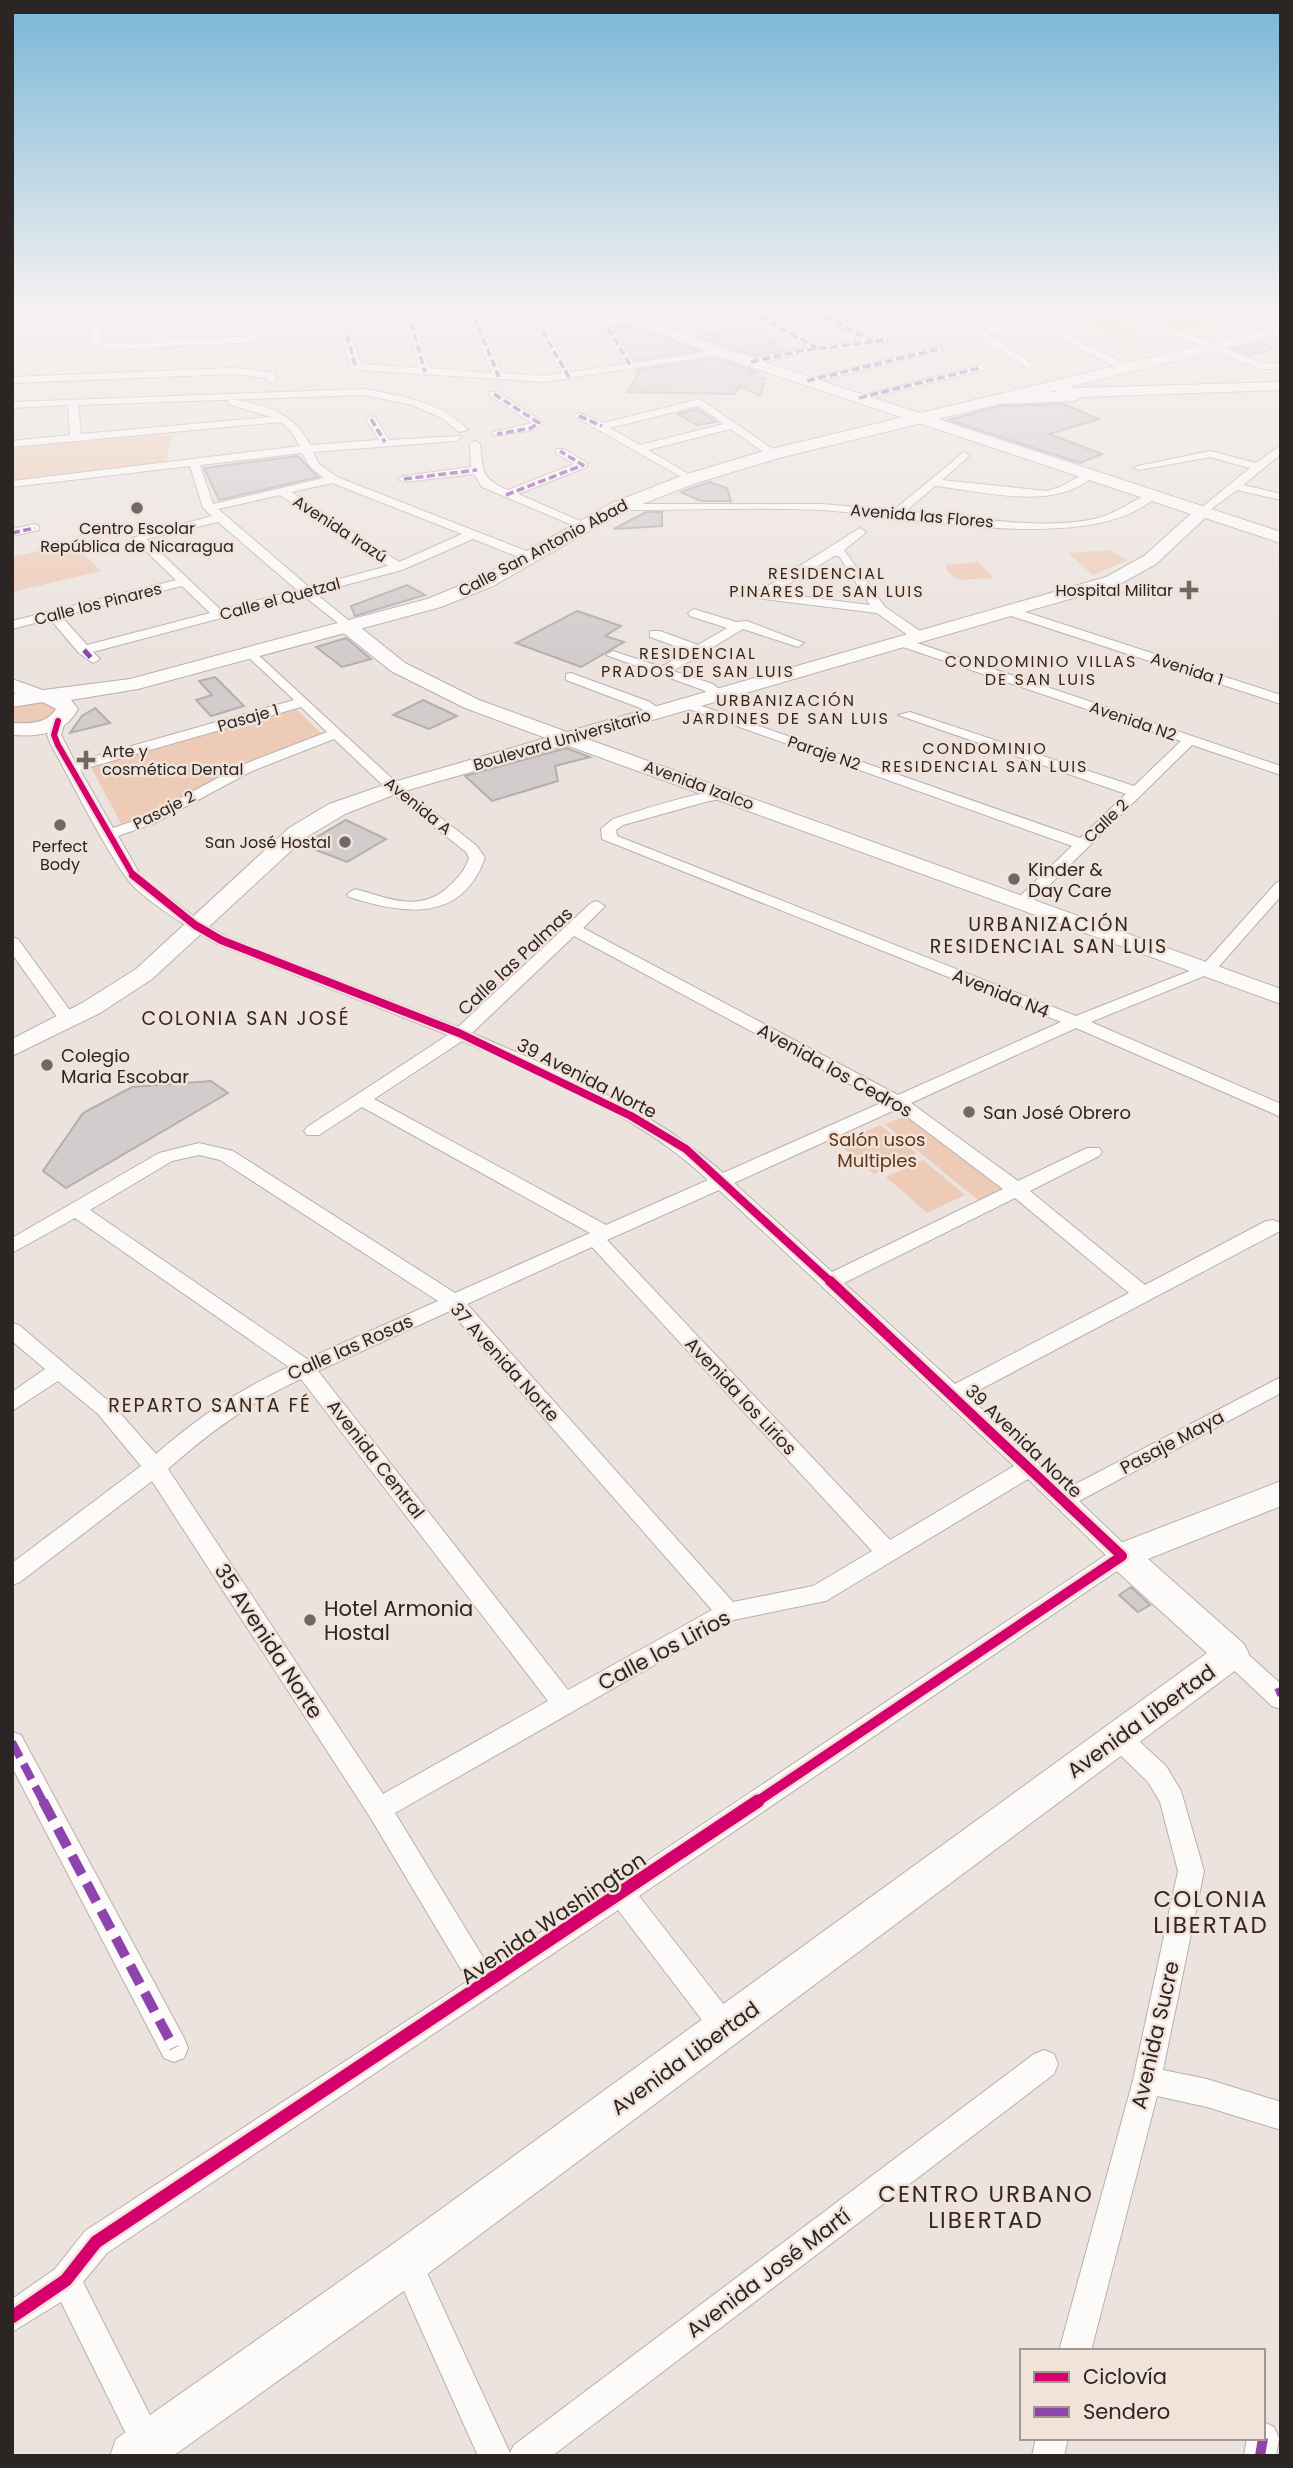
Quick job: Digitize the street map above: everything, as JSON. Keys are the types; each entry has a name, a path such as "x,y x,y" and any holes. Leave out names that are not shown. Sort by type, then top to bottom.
{"main road":[{"path":"875,430 880,426"},
{"name":"Calle San Antonio Abad","path":"15,730 41,728 95,698 131,685 253,654 455,595 530,557 581,525 662,489 773,454 891,426"},
{"name":"Calle San Antonio Abad","path":"12,701 131,685"},
{"path":"45,696 65,704 67,709 61,718"}],"street":[{"path":"75,426 76,438"},
{"path":"12,444 203,426"},
{"path":"293,426 314,469 333,480 530,557"},
{"path":"375,426 385,442"},
{"path":"452,426 475,443 490,441 487,430"},
{"path":"12,484 304,449 534,426"},
{"path":"601,426 690,479"},
{"path":"639,449 729,426"},
{"path":"736,426 773,454"},
{"path":"941,426 1200,514 1281,538"},
{"path":"475,443 477,470 486,485 581,525"},
{"path":"1200,514 1281,449"},
{"path":"506,495 583,465 561,451"},
{"path":"1139,467 1210,454 1260,467"},
{"path":"898,512 964,455"},
{"name":"Avenida Izalco","path":"194,462 209,508 219,518 398,667 439,689 1281,997"},
{"path":"404,479 477,470"},
{"path":"932,482 1046,494 1064,490 1087,476"},
{"path":"209,508 333,480"},
{"path":"1235,486 1281,497"},
{"path":"662,489 672,500 688,506"},
{"name":"Avenida Irazú","path":"283,492 398,567"},
{"name":"Avenida las Flores","path":"618,507 821,507 1033,526 1079,525 1110,519 1150,497"},
{"name":"Boulevard Universitario","path":"12,1049 68,1020 144,974 297,833 337,809 394,788 1013,612 1112,581 1150,560 1200,514"},
{"path":"219,518 138,538 219,615"},
{"path":"13,532 35,528"},
{"path":"838,551 839,545 860,532"},
{"name":"Calle el Quetzal","path":"53,615 89,655 219,615 398,567 471,535"},
{"path":"765,593 838,551"},
{"path":"838,551 847,555 880,610"},
{"name":"Calle los Pinares","path":"12,625 184,582"},
{"path":"739,592 765,593 880,610"},
{"name":"Avenida N2","path":"880,610 913,640 1189,741 1281,771"},
{"name":"Avenida 1","path":"1013,612 1281,700"},
{"path":"694,613 798,643"},
{"path":"664,671 740,626"},
{"path":"656,634 699,650"},
{"name":"Avenida A","path":"253,654 394,788 472,849 477,858 474,870 450,895 426,907 396,907 355,894"},
{"path":"613,655 708,687 719,695"},
{"path":"571,677 645,705 657,713"},
{"path":"12,685 45,696"},
{"name":"Pasaje 1","path":"71,768 303,702"},
{"name":"Paraje N2","path":"685,705 1082,844"},
{"path":"905,715 1136,792"},
{"name":"39 Avenida Norte","path":"61,718 54,735 58,745 107,835 135,879 195,925 221,940 461,1033 646,1124 686,1149 953,1394 1122,1556"},
{"path":"15,730 43,736 58,745"},
{"name":"Pasaje 2","path":"107,835 150,820 247,768 336,733"},
{"name":"Calle 2","path":"1023,902 1189,741"},
{"path":"608,829 618,822 708,797 727,795"},
{"name":"Avenida N4","path":"608,829 610,839 1076,1022 1281,1111"},
{"path":"1208,970 1279,892"},
{"name":"Calle las Palmas","path":"313,1131 461,1033 597,906"},
{"name":"Avenida los Cedros","path":"573,929 901,1104 1016,1189 1143,1294"},
{"path":"12,942 68,1020"},
{"name":"Calle las Rosas","path":"12,1576 222,1413 303,1366 901,1104 1076,1022 1208,970"},
{"name":"Avenida los Lirios","path":"361,1099 601,1236 887,1552"},
{"name":"37 Avenida Norte","path":"75,1209 166,1157 199,1149 226,1155 453,1301 728,1612"},
{"path":"829,1282 1093,1152"},
{"path":"12,1247 75,1209"},
{"name":"Avenida Central","path":"75,1209 303,1366 565,1705"},
{"path":"953,1394 1273,1226"},
{"name":"35 Avenida Norte","path":"12,1330 105,1409 155,1467 379,1809 485,1985"},
{"path":"12,1402 60,1369"},
{"name":"Pasaje Maya","path":"1063,1500 1281,1384"},
{"name":"Calle los Lirios","path":"379,1809 728,1612 818,1594 1028,1468"},
{"name":"Avenida Washington","path":"12,2317 66,2280 96,2242 485,1985 1122,1556 1281,1493"},
{"path":"1122,1556 1279,1694"},
{"name":"Avenida Libertad","path":"141,2451 406,2262 1232,1654"},
{"name":"Avenida Sucre","path":"1076,2349 1147,2080 1191,1871 1172,1799 1157,1774 1118,1737"},
{"path":"12,1742 174,2048"},
{"path":"621,1894 725,2028"},
{"name":"Avenida José Martí","path":"525,2456 1044,2064"},
{"path":"1147,2080 1281,2116"},
{"path":"406,2262 495,2456"},
{"path":"66,2280 141,2451"}],"green space":[{"path":"172,434 166,463 12,480 12,448"},
{"path":"73,543 101,571 12,592 12,557"},
{"path":"1110,550 1128,560 1093,575 1068,553"},
{"path":"978,562 994,578 958,580 948,572 946,565"},
{"path":"38,699 59,705 46,723 12,726 12,704"},
{"path":"295,708 323,735 236,769 148,817 121,824 91,767"},
{"path":"909,1115 1012,1191 984,1205 885,1124"},
{"name":"Salón usos Multiples","path":"880,1125 916,1153 874,1174 838,1144"},
{"path":"923,1160 965,1195 927,1213 886,1177"}],"building":[{"path":"967,426 1075,426 1049,434 1102,454 1080,463"},
{"path":"298,456 318,477 219,500 204,468"},
{"path":"709,482 727,488 731,501 701,501 681,492"},
{"path":"646,512 662,512 662,526 614,529"},
{"path":"407,585 425,595 355,616 351,606"},
{"path":"577,611 621,626 605,636 624,642 581,667 516,643"},
{"path":"346,638 371,659 342,667 316,647"},
{"path":"215,677 244,706 211,716 196,700 212,695 199,681"},
{"path":"423,700 457,716 429,729 393,715"},
{"path":"95,708 110,723 70,733 82,716"},
{"path":"566,748 590,757 555,766 558,781 492,801 465,776"},
{"name":"San José Hostal","path":"346,820 386,839 347,862 303,845"},
{"path":"211,1081 228,1093 66,1188 43,1171 83,1113 132,1087"},
{"path":"1131,1587 1150,1605 1138,1612 1119,1595"}],"marked path":[{"path":"375,426 385,442"},
{"path":"497,434 534,426"},
{"path":"506,495 583,465 560,451"},
{"path":"404,479 477,470"},
{"path":"12,533 35,528"},
{"path":"84,650 93,660"},
{"path":"1276,1693 1281,1691"},
{"path":"12,1742 174,2048"},
{"path":"1260,2456 1263,2440"}],"cycle path":[{"path":"12,2317 66,2280 96,2242 485,1985 1122,1556 953,1394 686,1149 631,1116 517,1059 400,1009 221,940 195,925 135,879 58,745 54,735 58,721"}],"place":[{"name":"Centro Escolar República de Nicaragua","path":"137,508"},
{"name":"Hospital Militar","path":"1189,590"},
{"name":"Arte y cosmética Dental","path":"86,760"},
{"name":"Perfect Body","path":"60,825"},
{"name":"San José Hostal","path":"345,842"},
{"name":"Kinder & Day Care","path":"1014,879"},
{"name":"Colegio Maria Escobar","path":"47,1065"},
{"name":"San José Obrero","path":"969,1112"},
{"name":"Hotel Armonia Hostal","path":"310,1620"}],"district":[{"name":"RESIDENCIAL PINARES DE SAN LUIS","path":"827,582"},
{"name":"RESIDENCIAL PRADOS DE SAN LUIS","path":"698,662"},
{"name":"CONDOMINIO VILLAS DE SAN LUIS","path":"1041,670"},
{"name":"URBANIZACIÓN JARDINES DE SAN LUIS","path":"786,709"},
{"name":"CONDOMINIO RESIDENCIAL SAN LUIS","path":"985,757"},
{"name":"URBANIZACIÓN RESIDENCIAL SAN LUIS","path":"1049,935"},
{"name":"COLONIA SAN JOSÉ","path":"246,1018"},
{"name":"REPARTO SANTA FÉ","path":"210,1405"},
{"name":"COLONIA LIBERTAD","path":"1211,1912"},
{"name":"CENTRO URBANO LIBERTAD","path":"986,2207"}]}
